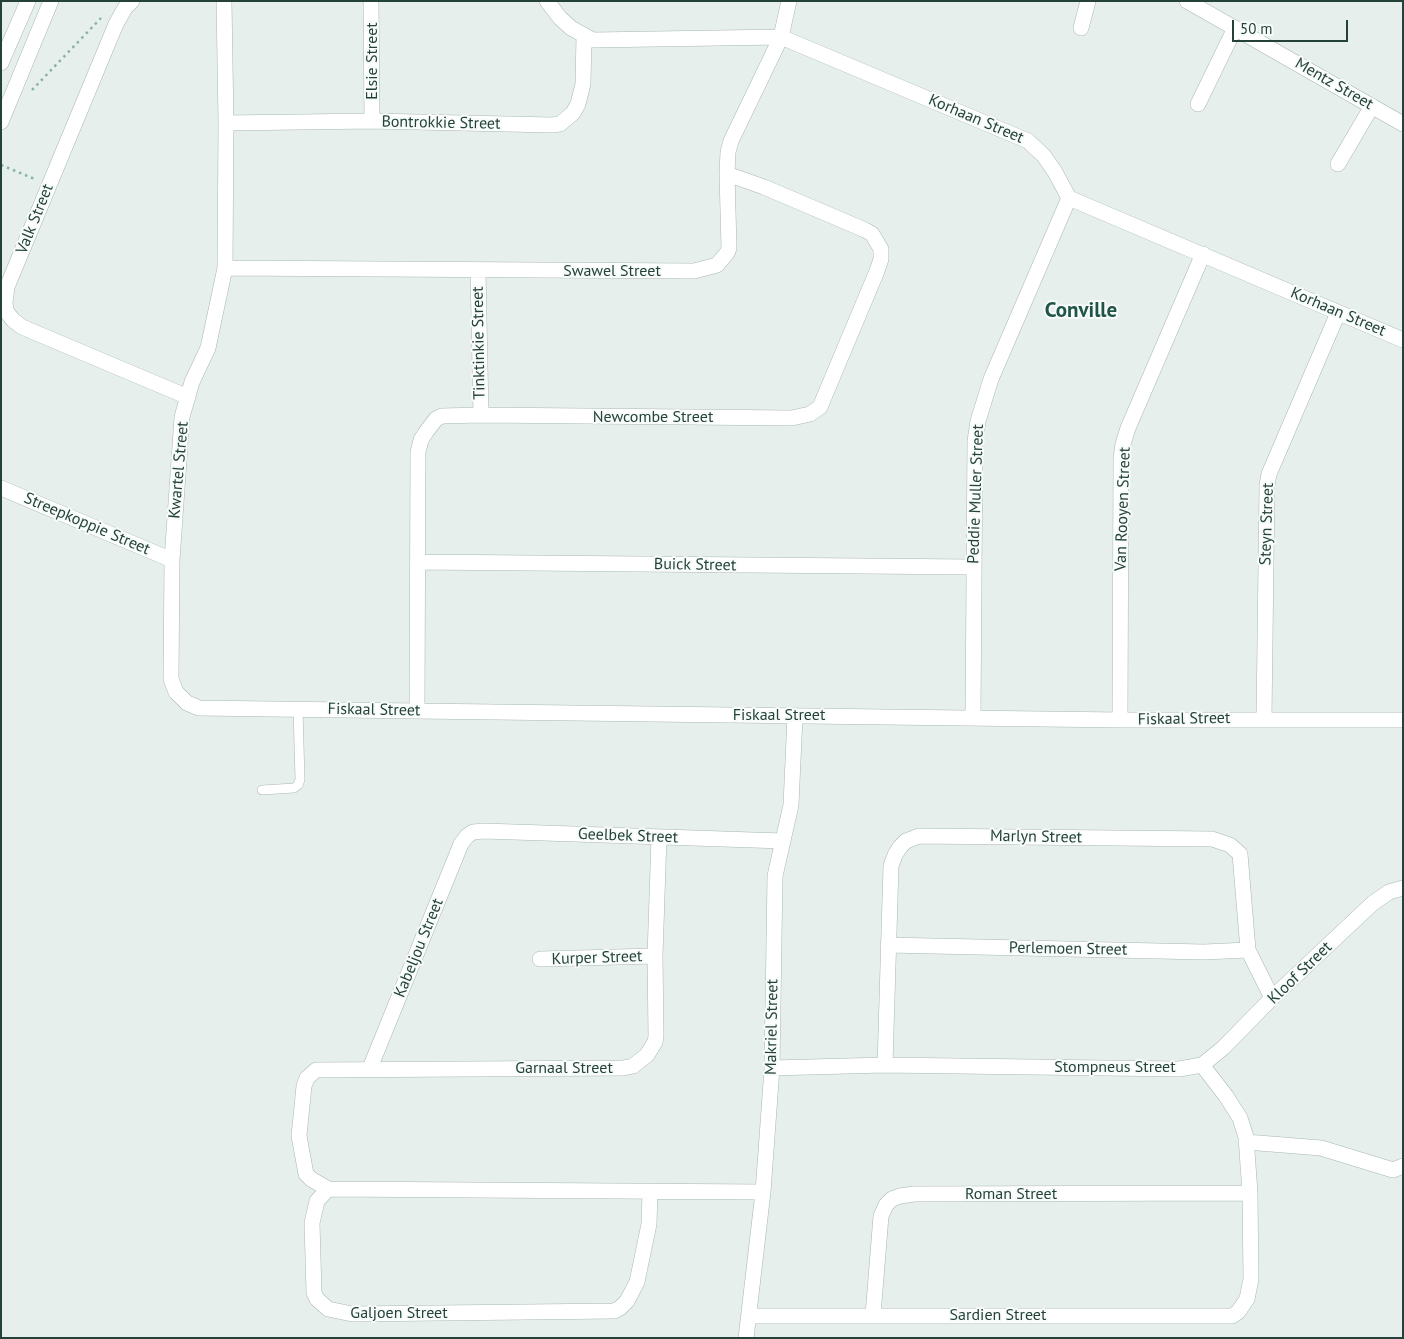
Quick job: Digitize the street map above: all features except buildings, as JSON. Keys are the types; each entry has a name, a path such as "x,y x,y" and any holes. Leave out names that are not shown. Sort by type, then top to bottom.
{"street":[{"path":"1,63 28,1"},
{"path":"1,122 52,1"},
{"name":"Valk Street","path":"132,1 125,8 116,24 7,286 5,295 6,311 22,327 188,397"},
{"name":"Kwartel Street","path":"171,679 172,560 182,417 192,382 208,348 225,268 226,123 224,1"},
{"name":"Elsie Street","path":"371,1 372,121"},
{"name":"Korhaan Street","path":"547,1 560,18 571,28 593,40 781,37 1028,141 1044,156 1069,198 1403,340"},
{"name":"Swawel Street","path":"225,268 478,271 694,271 708,269 716,265 727,254 729,248 727,174 728,152 731,141 781,37 789,1"},
{"path":"1080,28 1088,1"},
{"name":"Mentz Street","path":"1187,1 1403,124"},
{"path":"1198,104 1235,28"},
{"name":"Bontrokkie Street","path":"226,123 372,121 560,124 573,113 578,104 582,84 584,36"},
{"path":"1338,164 1372,106"},
{"name":"Newcombe Street","path":"417,711 418,452 421,440 431,424 442,416 481,415 792,418 810,414 820,407 877,271 881,259 881,250 872,234 865,230 727,174"},
{"name":"Peddie Muller Street","path":"972,717 975,441 978,421 991,380 1069,198"},
{"name":"Van Rooyen Street","path":"1120,720 1121,458 1123,444 1128,428 1203,254"},
{"name":"Tinktinkie Street","path":"478,271 481,415"},
{"name":"Steyn Street","path":"1264,718 1266,499 1268,480 1338,313"},
{"name":"Streepkoppie Street","path":"1,488 172,560"},
{"name":"Buick Street","path":"418,562 973,567"},
{"name":"Fiskaal Street","path":"171,679 180,697 187,704 195,707 1120,720 1264,718 1403,720"},
{"name":"Makriel Street","path":"746,1338 763,1192 772,1068 775,876 793,790 795,716"},
{"name":"Geelbek Street","path":"473,832 659,836 783,842"},
{"name":"Kabeljou Street","path":"370,1068 461,844 473,832"},
{"name":"Garnaal Street","path":"328,1189 306,1174 299,1136 304,1086 307,1078 316,1070 370,1068 623,1068 633,1066 647,1055 655,1042 655,956 659,836"},
{"name":"Marlyn Street","path":"885,1065 891,866 894,854 900,847 912,838 919,836 1204,839 1230,845 1240,854 1248,950 1272,998"},
{"name":"Kloof Street","path":"1202,1065 1223,1048 1272,998 1373,904 1390,892 1403,888"},
{"name":"Perlemoen Street","path":"888,946 1204,952 1248,950"},
{"name":"Kurper Street","path":"540,959 655,956"},
{"name":"Stompneus Street","path":"772,1068 885,1065 1179,1068 1202,1065"},
{"path":"1202,1065 1240,1118 1246,1142 1250,1193"},
{"path":"1246,1142 1321,1148 1394,1170 1403,1166"},
{"path":"328,1189 763,1192"},
{"name":"Galjoen Street","path":"328,1189 317,1201 312,1223 314,1293 317,1299 328,1309 352,1314 614,1311 627,1301 637,1282 649,1224 650,1192"},
{"name":"Sardien Street","path":"750,1316 1232,1316 1247,1299 1251,1279 1250,1193"},
{"name":"Roman Street","path":"873,1315 881,1216 886,1205 892,1199 900,1196 924,1194 1250,1193"}],"lane":[{"path":"262,790 294,788 298,785 300,780 298,709"}],"path":[{"path":"26,96 104,15"},
{"path":"1,165 50,185"}],"district":[{"name":"Conville","path":"1081,311"}]}
